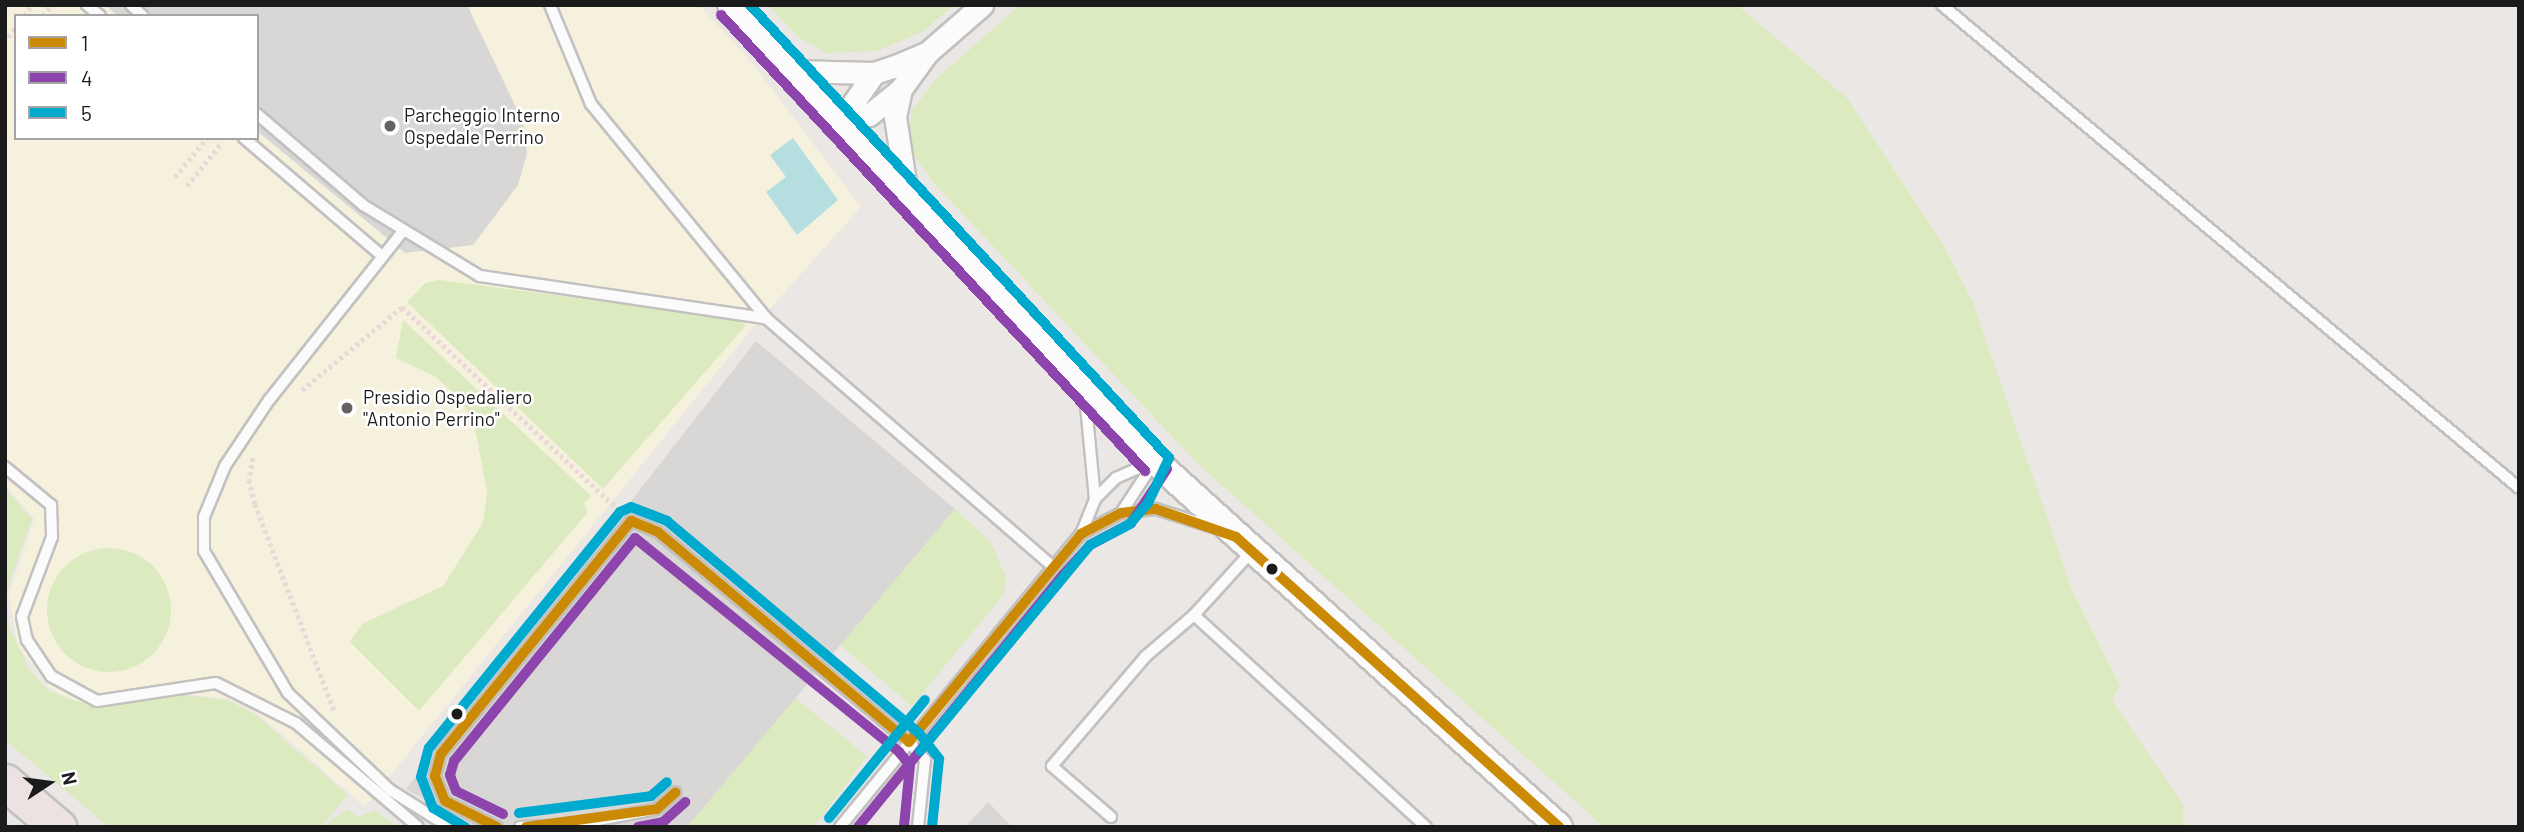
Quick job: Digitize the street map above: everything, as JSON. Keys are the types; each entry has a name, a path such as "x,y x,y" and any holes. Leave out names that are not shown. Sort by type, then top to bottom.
{"highway":[{"path":"5,782 58,827"}],"street":[{"path":"731,5 1083,387 1155,461 1559,827"},
{"path":"840,122 869,116 901,89 928,51 982,5"},
{"path":"792,71 874,73 928,51"},
{"path":"840,122 874,73"},
{"path":"901,89 896,149 907,195"}],"lane":[{"path":"550,5 591,104 766,318 1052,566"},
{"path":"1942,5 2519,488"},
{"path":"259,116 403,231 480,276 766,318"},
{"path":"246,140 382,256"},
{"path":"403,231 225,466 204,517 204,551 288,693 390,790 449,827"},
{"path":"1083,387 1095,499"},
{"path":"1081,534 1095,499 1116,478 1155,461"},
{"path":"1121,513 1155,461"},
{"path":"5,467 51,505 52,537 22,617 27,640 51,676 96,701 216,682 296,723 418,827"},
{"path":"840,827 1081,534 1121,513 1184,514 1244,544 1194,615 1146,656 1052,766 1111,817"},
{"path":"497,827 445,801 435,776 441,754 631,521 658,532 909,742 925,760 918,827"},
{"path":"1194,615 1426,827"},
{"path":"520,827 571,825 657,809 677,792"}],"path":[{"path":"8,37 14,30"},
{"path":"175,177 205,140"},
{"path":"187,187 222,142"},
{"path":"290,400 402,307 608,501"},
{"path":"257,447 249,480 255,504 339,725"}],"shaded area":[{"name":"Presidio Ospedaliero \"Antonio Perrino\"","path":"5,5 699,5 753,64 861,207 750,331 365,807 257,713 228,699 163,691 94,705 73,700 50,689 17,644 9,594 34,519 5,485"},
{"name":"Parcheggio Interno Ospedale Perrino","path":"105,5 467,5 523,122 527,154 518,185 473,245 405,253 259,133 259,14 116,14"},
{"path":"756,341 955,509 687,827 472,827 406,789"},
{"path":"988,802 1012,827 965,827"}],"green space":[{"path":"768,5 954,5 922,32 876,51 825,53 797,36"},
{"path":"1020,5 1737,5 1847,98 1943,244 1973,303 2072,590 2120,686 2112,700 2183,805 2183,827 1604,827 1197,463 932,181 909,148 911,112 935,80"},
{"path":"440,280 737,319 746,325 603,489 407,302 425,283"},
{"path":"403,320 591,496 584,504 588,512 419,711 350,642 362,624 443,586 483,523 487,492 475,428 462,401 436,377 396,358"},
{"path":"5,488 32,519 6,593 9,626 29,669 48,691 94,707 163,693 228,700 256,715 348,795 320,827 109,827 5,740"},
{"path":"955,509 991,542 1006,578 1004,594 912,706 840,645"},
{"path":"109,548 133,553 153,566 166,586 171,610 166,634 153,654 133,667 109,672 85,667 65,654 52,634 47,610 52,586 65,566 85,553"},
{"path":"795,698 867,756 823,815 812,827 687,827"},
{"path":"347,809 358,817 375,810 397,827 323,827"}],"water":[{"path":"793,138 838,200 797,235 766,192 786,177 770,155"}],"transit line":[{"name":"5","path":"750,5 1169,458 1148,503 1130,524 1090,545 920,751"},
{"name":"4","path":"721,15 1145,471"},
{"name":"4","path":"858,827 1063,575 1090,545 1131,523 1167,469"},
{"name":"5","path":"465,827 433,808 421,777 429,748 620,512 631,507 667,521 919,733 939,759 932,827"},
{"name":"1","path":"909,742 1081,534 1121,513 1156,509 1236,537 1559,827"},
{"name":"1","path":"497,827 445,801 435,776 441,754 631,521 658,532 909,742"},
{"name":"4","path":"503,814 456,791 450,775 454,761 635,538 899,752 910,765 904,826"},
{"name":"5","path":"829,818 925,700"},
{"name":"5","path":"519,813 651,796 667,782"},
{"name":"1","path":"526,827 657,809 676,792"},
{"name":"4","path":"638,827 663,822 685,802"}],"place":[{"name":"Parcheggio Interno Ospedale Perrino","path":"390,126"},
{"name":"Presidio Ospedaliero \"Antonio Perrino\"","path":"347,408"}]}
